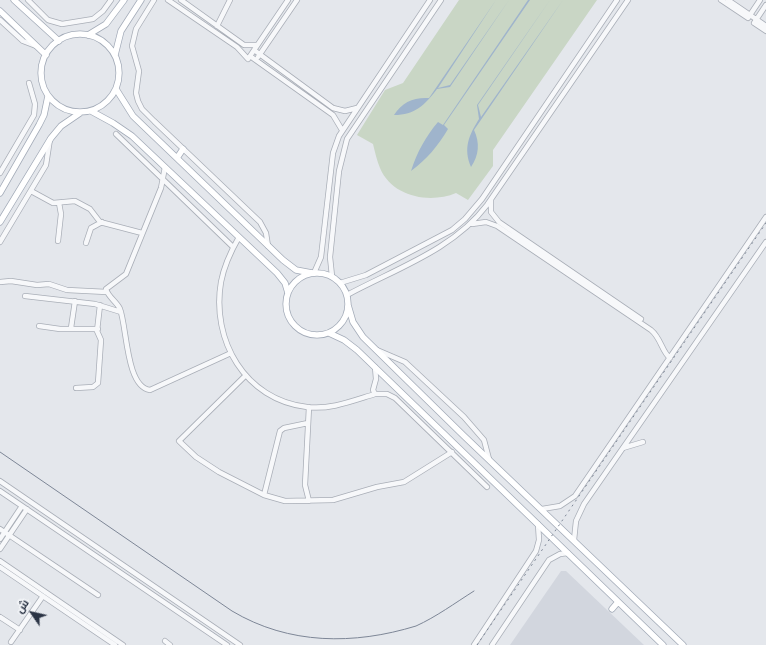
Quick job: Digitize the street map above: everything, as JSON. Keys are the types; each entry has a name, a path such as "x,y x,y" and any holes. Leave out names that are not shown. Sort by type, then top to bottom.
{"main road":[{"path":"14,0 59,41"},
{"path":"88,35 109,21 124,0"},
{"path":"115,55 123,27 141,0"},
{"path":"0,11 46,55"},
{"path":"73,35 88,35 101,40 115,55 119,66 119,78 116,89 106,103 91,111 80,113 73,112 59,106 48,96 44,88 41,71 46,55 59,41 73,35"},
{"path":"116,89 128,111 290,266 302,272 332,276 340,283 347,295 350,314 357,329 489,459 683,645"},
{"path":"0,193 44,115 48,96"},
{"path":"91,111 123,129 280,276 288,293 287,311 295,326 311,335 329,333 343,322 348,305"},
{"path":"0,222 51,138 61,126 80,113"},
{"path":"177,158 183,149"},
{"path":"288,293 298,280 313,273"},
{"path":"329,333 351,345 663,645"},
{"path":"487,487 493,481"},
{"path":"612,609 618,602"}],"street":[{"path":"28,0 48,20 62,24 93,19 103,11 111,0"},
{"path":"154,0 140,21 132,40 133,52 139,76 137,98 142,109 260,222 266,233 268,246"},
{"path":"168,0 249,58 256,60 333,115 342,130"},
{"path":"181,0 244,45 258,45"},
{"path":"217,26 230,0"},
{"path":"249,58 288,0"},
{"path":"256,60 297,0"},
{"path":"332,276 330,257 339,172 347,139 441,0"},
{"path":"340,283 366,275 452,230 466,219 482,198 617,0"},
{"path":"347,295 453,239 481,213 628,0"},
{"path":"721,0 766,26"},
{"path":"728,0 749,17"},
{"path":"749,17 760,0"},
{"path":"313,273 320,257 333,153 342,130 429,1"},
{"path":"766,5 754,23 766,31"},
{"path":"0,20 23,41 36,46"},
{"path":"254,50 333,108 345,111 357,108"},
{"path":"0,172 34,115 35,104 29,83"},
{"path":"116,134 233,247"},
{"path":"0,242 47,162 51,138"},
{"path":"107,292 108,287 122,279 126,274 163,178 165,167"},
{"path":"31,191 52,202 59,203 71,200 77,201 88,208 96,220 142,233"},
{"path":"492,197 491,209 497,220 579,280 652,330 659,338 666,355 670,358"},
{"path":"58,241 61,214 59,203"},
{"path":"542,509 560,506 575,496 766,217"},
{"path":"86,243 91,228 102,222"},
{"path":"467,227 478,222 493,224 572,275"},
{"path":"239,237 233,247 224,270 220,294 222,325 231,353 245,376 256,387 275,398 296,405 309,407 339,405 374,394 387,394 393,397 487,487"},
{"path":"574,540 576,521 580,512 766,242"},
{"path":"579,280 656,330"},
{"path":"0,282 14,281 37,285 49,284 67,290 107,292 117,303 121,312 130,360 139,383 144,389 153,390 231,353"},
{"path":"25,296 100,305 121,312"},
{"path":"71,328 75,302"},
{"path":"76,388 93,387 98,383 101,340 98,329 100,305"},
{"path":"39,326 98,329"},
{"path":"376,349 405,362 464,417 484,440 489,459"},
{"path":"374,394 373,390 376,379 375,368"},
{"path":"245,376 179,441 196,457 211,468 264,495 281,501 340,499 377,487 404,482 452,452"},
{"path":"309,407 305,485 309,501"},
{"path":"264,495 280,431 285,428 308,423"},
{"path":"623,448 643,442"},
{"path":"0,481 240,645"},
{"path":"0,491 227,645"},
{"path":"0,549 22,506"},
{"path":"0,539 27,509"},
{"path":"58,530 62,523"},
{"path":"474,645 536,550 539,540 538,524"},
{"path":"0,529 98,595"},
{"path":"492,645 549,560 560,554 568,553"},
{"path":"0,561 123,645"},
{"path":"0,567 115,645"},
{"path":"11,642 43,596"},
{"path":"0,617 20,630"},
{"path":"165,641 170,645"}],"shaded area":[{"path":"561,571 566,571 644,645 510,645"}],"green space":[{"path":"459,0 597,0 493,150 493,166 468,200 456,193 435,198 413,196 402,192 393,186 380,168 373,144 357,135 385,90 403,83"}],"water":[{"path":"496,0 438,88 450,85 509,0 450,87 437,89 424,104 414,111 401,115 394,115 397,110 409,101 418,98 429,98"},
{"path":"528,0 530,0 444,125 448,129 440,141 432,152 411,171 422,145 430,133 438,122 443,125"},
{"path":"550,0 478,105 481,117 563,0 474,130 478,149 476,158 471,167 467,154 467,148 472,131 479,119 477,105"}],"tram line":[{"path":"0,452 232,611 254,622 276,630 299,636 346,639 393,632 416,626 474,591"}],"railway":[{"path":"477,645 766,223"}]}
